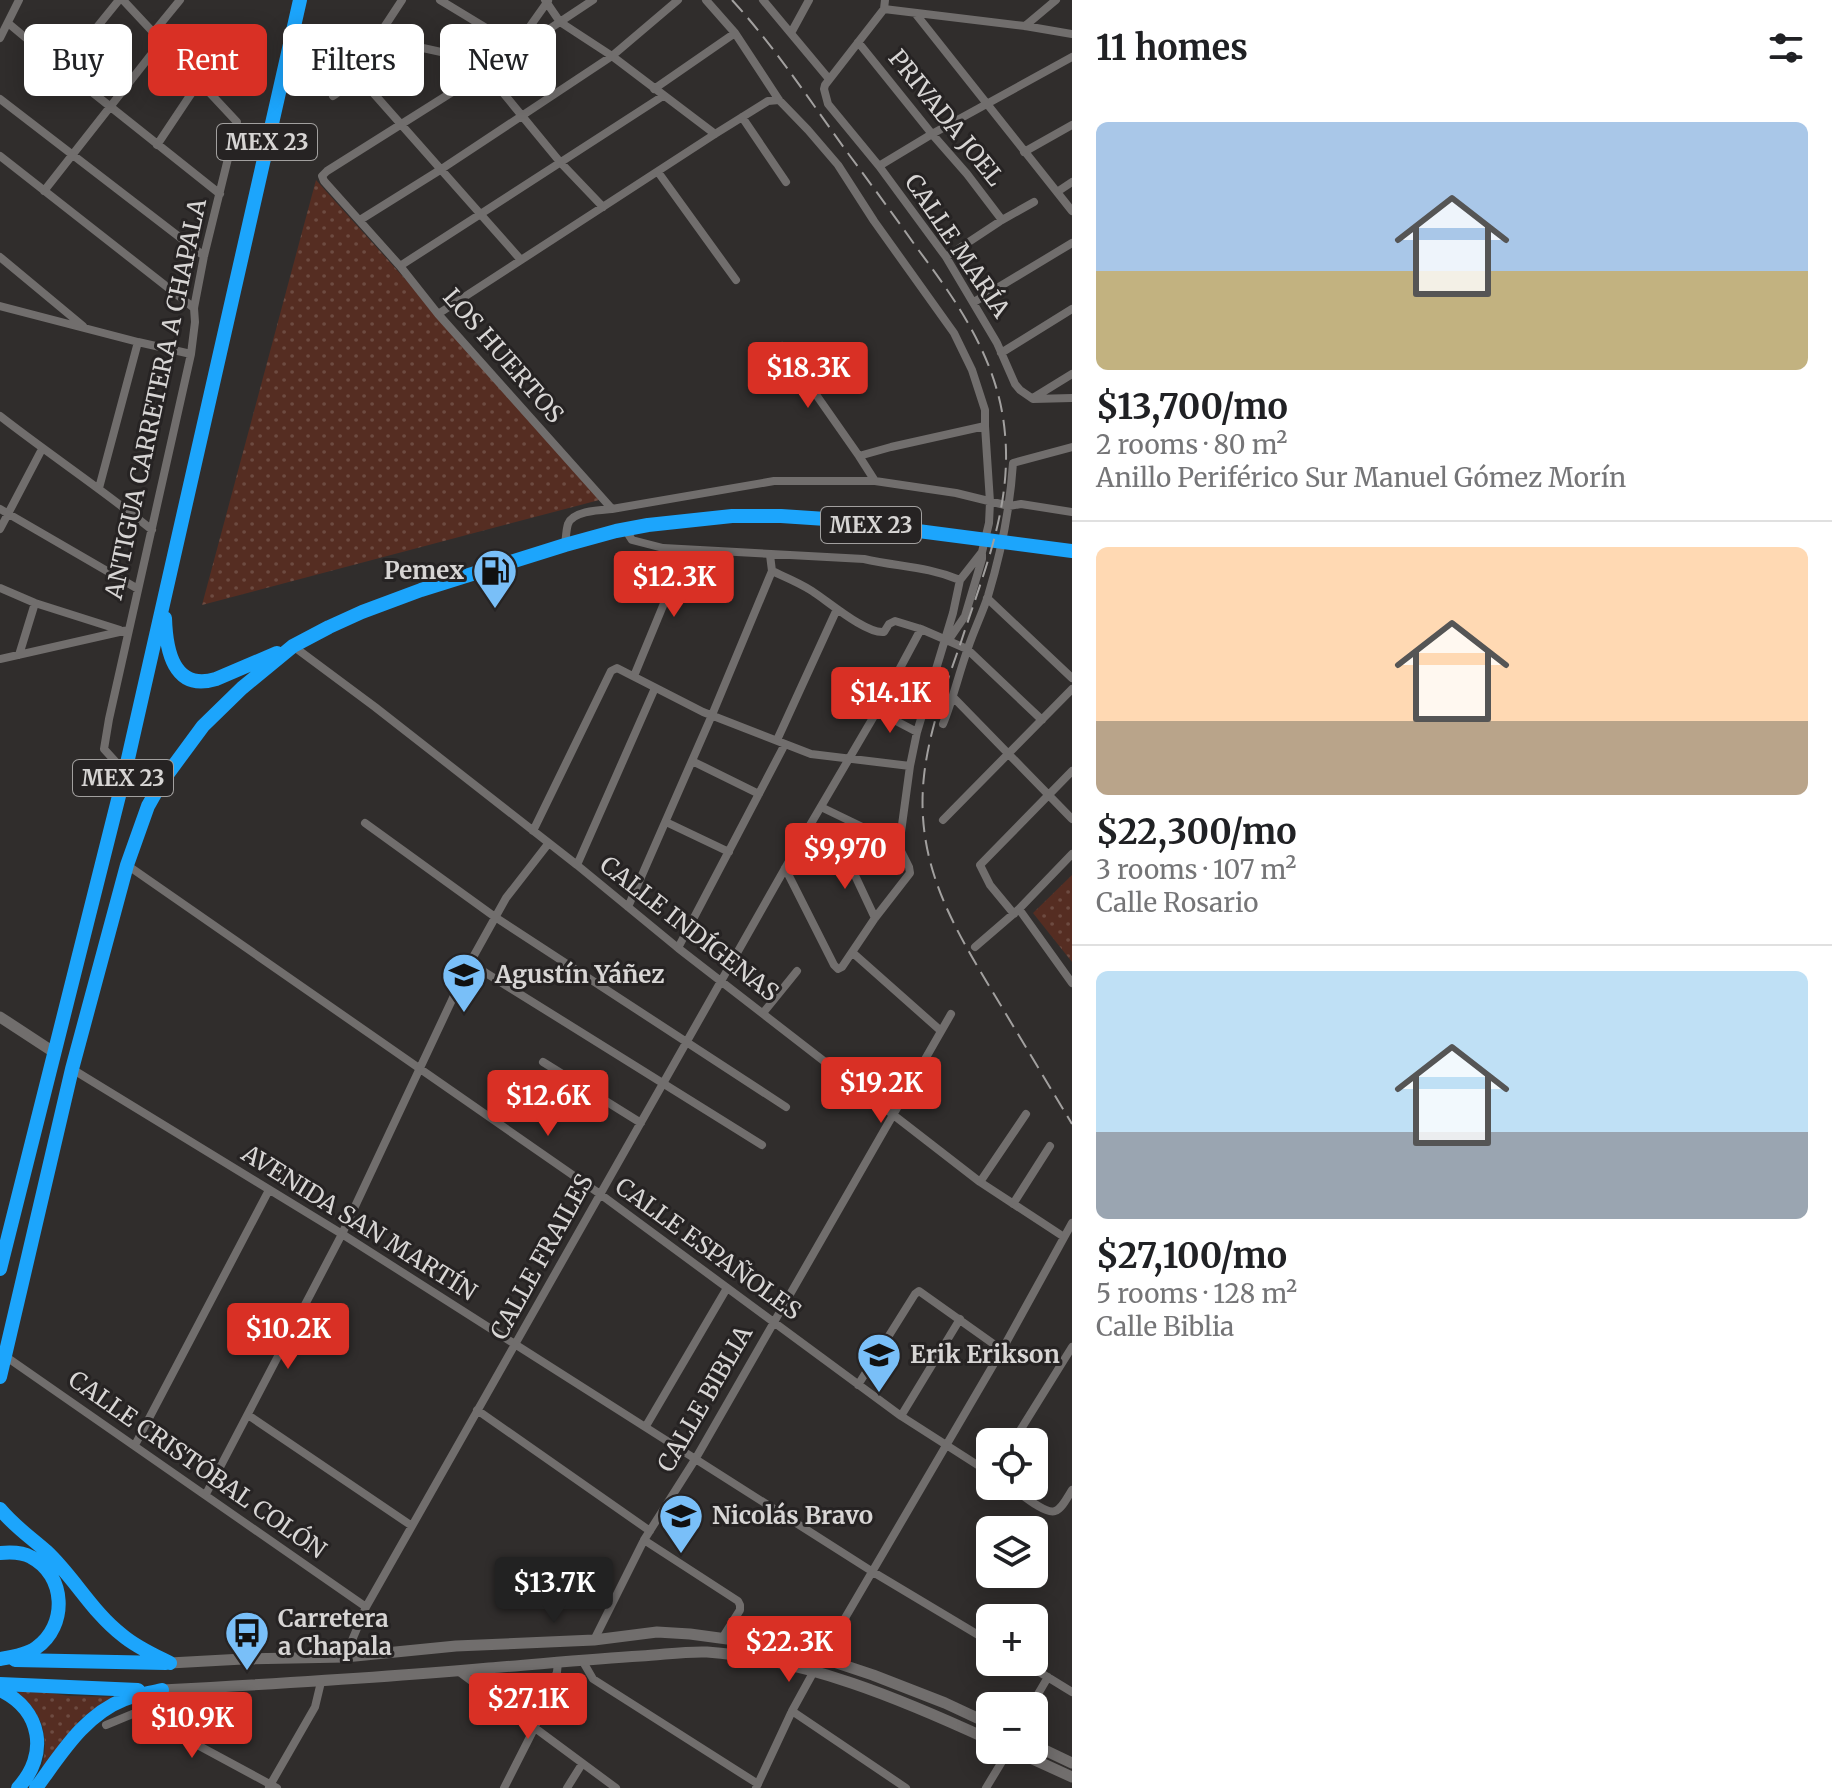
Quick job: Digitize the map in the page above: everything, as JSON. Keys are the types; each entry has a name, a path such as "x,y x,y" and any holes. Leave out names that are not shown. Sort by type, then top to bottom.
{"highway":[{"name":"MEX 23","path":"0,1269 125,772 300,0"},
{"name":"MEX 23","path":"0,1377 72,1069 127,865 148,806 190,742 219,709 293,646 329,627 397,599 565,545 661,523 732,516 826,519 1072,551"},
{"path":"165,597 169,653 173,664 192,680 216,679 293,646"},
{"path":"0,1509 46,1551 121,1635 170,1663"},
{"path":"0,1553 12,1552 31,1557 47,1570 56,1585 59,1602 58,1618 41,1643 24,1654 0,1660"},
{"path":"0,1660 170,1663"},
{"path":"0,1684 162,1690"},
{"path":"0,1690 19,1702 31,1719 37,1737 37,1759 18,1788"},
{"path":"36,1788 82,1726 126,1698 162,1690"}],"street":[{"path":"0,38 19,0"},
{"path":"101,24 121,0 148,28"},
{"path":"160,24 180,0"},
{"path":"386,24 402,0"},
{"path":"440,0 480,24"},
{"path":"556,24 593,0"},
{"path":"360,220 612,56 678,0"},
{"path":"706,0 735,33 779,100 838,165 954,333 972,370 985,410 989,523 965,616 946,640"},
{"name":"CALLE MARÍA","path":"763,0 827,82 824,89 828,104 879,166 946,257 974,302 1015,384 1033,399"},
{"path":"791,33 809,0"},
{"path":"1025,26 1056,0"},
{"path":"532,24 547,1 560,22 612,56 715,134"},
{"path":"827,82 884,4 915,13 1072,34"},
{"path":"915,13 1072,211"},
{"path":"8,23 24,36"},
{"path":"654,89 735,33"},
{"name":"PRIVADA JOEL","path":"858,42 1002,220"},
{"path":"879,166 1072,57"},
{"path":"44,191 148,59"},
{"path":"96,96 220,194"},
{"path":"157,145 190,96"},
{"name":"ANTIGUA CARRETERA A CHAPALA","path":"125,772 104,749 109,719 125,631 138,589 191,354 194,308 204,256 237,122 212,96"},
{"path":"375,96 521,260"},
{"path":"400,125 446,96"},
{"path":"505,96 560,162 603,207"},
{"path":"400,266 663,96"},
{"path":"0,99 204,256"},
{"path":"438,314 742,117 768,101 779,100"},
{"path":"742,117 786,182"},
{"name":"LOS HUERTOS","path":"400,125 327,171 322,176 324,181 612,509"},
{"path":"1024,152 1072,125"},
{"path":"0,156 194,308"},
{"path":"658,172 736,280"},
{"path":"1057,192 1072,182"},
{"path":"946,257 1034,202"},
{"path":"974,302 1072,243"},
{"path":"0,257 87,330"},
{"path":"0,306 191,354"},
{"path":"1001,353 1072,309"},
{"path":"99,488 138,342"},
{"path":"782,346 875,481"},
{"path":"1033,399 1072,374"},
{"path":"1033,399 1072,398"},
{"path":"0,416 152,530"},
{"path":"859,456 985,426"},
{"path":"943,724 1001,548 1013,463 1072,447"},
{"path":"0,529 4,512 42,449"},
{"path":"565,545 567,525 572,518 584,514 774,481 875,481 956,493 1009,506 1021,504 1072,512"},
{"path":"4,512 138,589"},
{"path":"625,529 632,540 663,548 864,559 929,569 960,580"},
{"path":"634,676 686,550"},
{"path":"785,868 834,965 838,969 842,967 910,873 899,847 917,732 946,640 960,580 982,552"},
{"path":"628,907 772,571 770,555"},
{"path":"772,571 810,590 879,633 895,621 967,649 1042,720"},
{"path":"0,588 35,603 125,631"},
{"path":"987,598 1072,678"},
{"path":"19,655 35,603"},
{"path":"678,948 759,794 837,609"},
{"name":"CALLE FRAILES","path":"345,1657 366,1607 921,629"},
{"path":"0,659 125,631"},
{"name":"CALLE INDÍGENAS","path":"293,646 980,1182 1064,1237"},
{"path":"533,831 613,669 620,669 712,715 811,754 910,766"},
{"path":"577,865 655,688"},
{"path":"841,689 917,732"},
{"path":"943,820 1072,689"},
{"path":"953,697 1072,819"},
{"path":"692,761 759,794"},
{"path":"1072,771 980,865 990,885 1016,912 1072,983"},
{"path":"821,807 879,835"},
{"path":"666,822 729,852"},
{"path":"365,823 495,917 786,1107"},
{"path":"206,1494 342,1234 470,963 506,898 548,844"},
{"path":"796,849 899,847"},
{"path":"843,850 875,918"},
{"path":"975,947 1016,912 1072,854"},
{"name":"CALLE ESPAÑOLES","path":"127,865 600,1194 901,1416 976,1464"},
{"path":"853,953 941,1031"},
{"path":"470,963 762,1145"},
{"path":"763,1013 797,971"},
{"name":"CALLE BIBLIA","path":"594,1640 644,1540 696,1458 951,1014"},
{"path":"0,1017 55,1053"},
{"path":"543,1062 641,1123"},
{"name":"AVENIDA SAN MARTÍN","path":"72,1069 342,1234 873,1572 976,1634"},
{"path":"980,1182 1026,1114"},
{"path":"1013,1204 1050,1146"},
{"path":"135,1445 269,1190"},
{"path":"582,1660 593,1679 757,1786 814,1671 1002,1350 1072,1223"},
{"path":"646,1426 727,1288"},
{"path":"858,1385 919,1291 1002,1350"},
{"path":"901,1416 960,1319"},
{"path":"1022,1428 1072,1347"},
{"name":"CALLE CRISTÓBAL COLÓN","path":"5,1356 366,1607"},
{"path":"477,1410 650,1531"},
{"path":"248,1415 412,1526"},
{"path":"1030,1500 1051,1512 1059,1509 1072,1490"},
{"path":"644,1540 738,1601 740,1610 723,1637"},
{"path":"170,1663 345,1657 446,1647 594,1640 657,1632 723,1637 822,1658 976,1718"},
{"path":"446,1647 454,1651 459,1659 457,1671"},
{"path":"162,1690 321,1682 705,1652 814,1671 869,1688 976,1733"},
{"path":"504,1788 535,1727 558,1662"},
{"path":"457,1671 616,1788"},
{"path":"1039,1692 1048,1677 1072,1692"},
{"path":"106,1725 135,1713 140,1714 272,1787 315,1707 321,1682"},
{"path":"792,1711 906,1788"},
{"path":"1048,1752 1072,1763"},
{"path":"567,1788 582,1764"},
{"path":"986,1788 1002,1764"},
{"path":"1043,1764 1072,1777"}],"shaded area":[{"path":"316,180 603,499 202,605"},
{"path":"1072,875 1072,962 1033,913"},
{"path":"17,1692 117,1697 79,1721 42,1768 45,1745 42,1726 39,1717"}],"railway":[{"path":"732,0 779,57 948,291 986,358 995,382 1005,434 1004,488 994,540 930,742 924,776 925,839 932,868 954,924 1072,1124"}],"place":[{"name":"Pemex","path":"495,610"},
{"name":"Agustín Yáñez","path":"464,1014"},
{"name":"Erik Erikson","path":"879,1394"},
{"name":"Nicolás Bravo","path":"681,1555"},
{"name":"Carretera a Chapala","path":"247,1672"}]}
